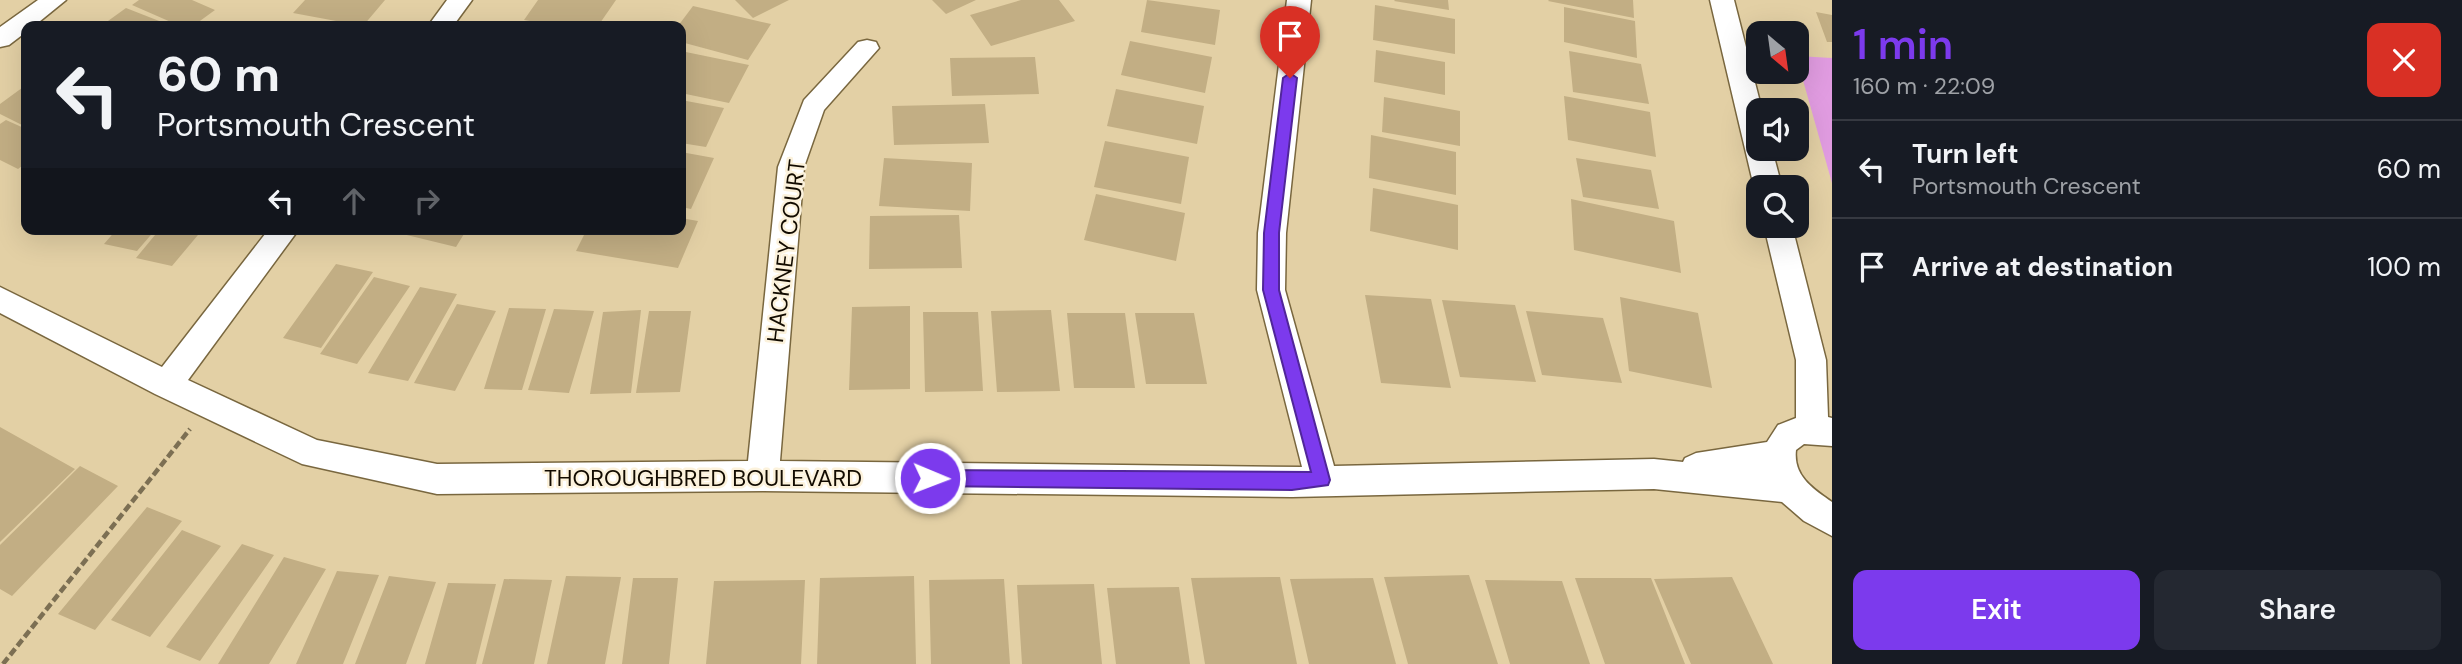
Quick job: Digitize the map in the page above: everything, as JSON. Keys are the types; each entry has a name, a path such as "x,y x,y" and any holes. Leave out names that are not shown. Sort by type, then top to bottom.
{"street":[{"path":"25,21 54,0"},
{"path":"444,21 460,0"},
{"path":"1299,0 1272,233 1271,290 1322,480"},
{"path":"1722,0 1746,98"},
{"path":"0,39 21,24"},
{"name":"HACKNEY COURT","path":"763,476 791,167 813,106 867,48"},
{"path":"166,385 280,235"},
{"path":"1781,238 1811,360 1822,431 1798,431 1785,438 1778,454 1781,471 1790,488 1807,505 1832,520"},
{"name":"THOROUGHBRED BOULEVARD","path":"0,299 166,385 313,454 437,479 763,476 1292,482 1654,474 1790,488"},
{"path":"1811,360 1832,400"},
{"name":"THOROUGHBRED BOULEVARD","path":"1654,474 1778,454"}],"path":[{"path":"3,664 209,406"}],"shaded area":[{"path":"1810,57 1832,58 1832,183 1809,98 1804,84 1810,84"}],"building":[{"path":"139,0 192,0 215,10 200,21 169,21 132,5"},
{"path":"305,0 385,0 367,21 336,21 293,13"},
{"path":"538,0 616,0 601,21 524,20"},
{"path":"735,0 789,0 753,18"},
{"path":"932,0 976,0 946,14"},
{"path":"1021,0 1059,0 1075,21 991,46 970,15"},
{"path":"1147,0 1220,10 1215,45 1141,32"},
{"path":"1448,0 1449,10 1394,1"},
{"path":"1633,0 1634,18 1548,1"},
{"path":"1375,5 1455,19 1455,54 1373,40"},
{"path":"693,6 771,24 748,60 686,43 686,21 682,21"},
{"path":"1564,7 1635,21 1637,58 1564,42"},
{"path":"126,8 159,21 108,21"},
{"path":"1816,12 1832,15 1832,42 1827,42"},
{"path":"1130,41 1212,57 1205,93 1121,75"},
{"path":"1376,50 1445,62 1445,95 1374,82"},
{"path":"1569,51 1641,64 1649,104 1573,92"},
{"path":"686,52 749,65 729,103 686,94"},
{"path":"1035,57 1039,94 952,96 950,58"},
{"path":"21,89 21,124 0,114 0,104"},
{"path":"1116,89 1204,106 1197,144 1107,126"},
{"path":"1564,96 1650,112 1656,157 1568,140"},
{"path":"1384,97 1460,111 1460,146 1382,132"},
{"path":"686,101 724,108 706,147 686,144"},
{"path":"985,104 989,143 894,145 892,106"},
{"path":"6,120 21,127 21,167 18,169 0,160 0,124"},
{"path":"1371,135 1456,152 1456,195 1369,178"},
{"path":"1105,141 1189,157 1181,204 1094,187"},
{"path":"686,153 714,158 691,209 686,208"},
{"path":"884,158 972,163 970,211 879,206"},
{"path":"1576,158 1651,170 1659,209 1583,197"},
{"path":"1373,188 1458,205 1458,250 1370,231"},
{"path":"1096,194 1185,213 1176,261 1084,240"},
{"path":"1571,199 1674,221 1681,273 1574,250"},
{"path":"959,215 962,268 869,269 870,216"},
{"path":"686,219 698,221 678,268 576,251 584,235 686,235"},
{"path":"112,235 151,235 137,251 104,244"},
{"path":"155,235 198,235 172,266 136,258"},
{"path":"407,235 463,235 456,247"},
{"path":"336,264 373,272 321,348 283,338"},
{"path":"374,277 410,286 357,364 320,354"},
{"path":"420,287 457,294 408,381 368,373"},
{"path":"1365,295 1431,299 1451,388 1381,383"},
{"path":"1620,297 1698,313 1712,388 1629,371"},
{"path":"1442,300 1515,305 1536,382 1460,377"},
{"path":"457,304 496,311 455,391 414,383"},
{"path":"910,306 910,389 849,390 852,307"},
{"path":"509,308 546,309 522,390 484,389"},
{"path":"554,309 594,311 569,393 528,390"},
{"path":"641,310 631,393 590,394 603,312"},
{"path":"1051,310 1060,391 997,392 991,311"},
{"path":"649,311 691,311 680,392 636,393"},
{"path":"1526,311 1603,318 1622,383 1542,375"},
{"path":"923,312 978,312 983,391 925,392"},
{"path":"1067,313 1125,313 1135,388 1074,388"},
{"path":"1135,313 1194,313 1207,384 1146,384"},
{"path":"0,427 75,469 0,542"},
{"path":"80,466 118,486 12,596 0,589 0,545"},
{"path":"147,507 182,521 95,630 58,614"},
{"path":"182,530 221,546 150,637 111,620"},
{"path":"242,544 274,555 200,661 166,647"},
{"path":"284,557 326,569 269,664 218,664"},
{"path":"337,571 379,575 343,664 296,664"},
{"path":"1469,575 1498,664 1408,664 1384,577"},
{"path":"389,576 436,582 406,664 355,664"},
{"path":"566,576 621,577 605,664 547,664"},
{"path":"914,576 916,664 817,664 820,578"},
{"path":"1280,577 1297,664 1205,664 1191,578"},
{"path":"1732,577 1773,664 1691,664 1654,579"},
{"path":"633,578 678,578 669,664 622,664"},
{"path":"1373,578 1396,664 1309,664 1290,579"},
{"path":"1575,578 1651,578 1685,664 1605,664"},
{"path":"504,579 552,580 534,664 482,664"},
{"path":"1004,579 1010,664 931,664 929,580"},
{"path":"805,580 801,664 706,664 714,581"},
{"path":"1485,580 1562,581 1590,664 1510,664"},
{"path":"448,583 496,584 476,664 425,664"},
{"path":"1094,584 1102,664 1022,664 1017,585"},
{"path":"1179,587 1190,664 1116,664 1107,588"}],"route":[{"path":"930,478 1292,482 1322,480 1271,290 1272,233 1290,78"}]}
